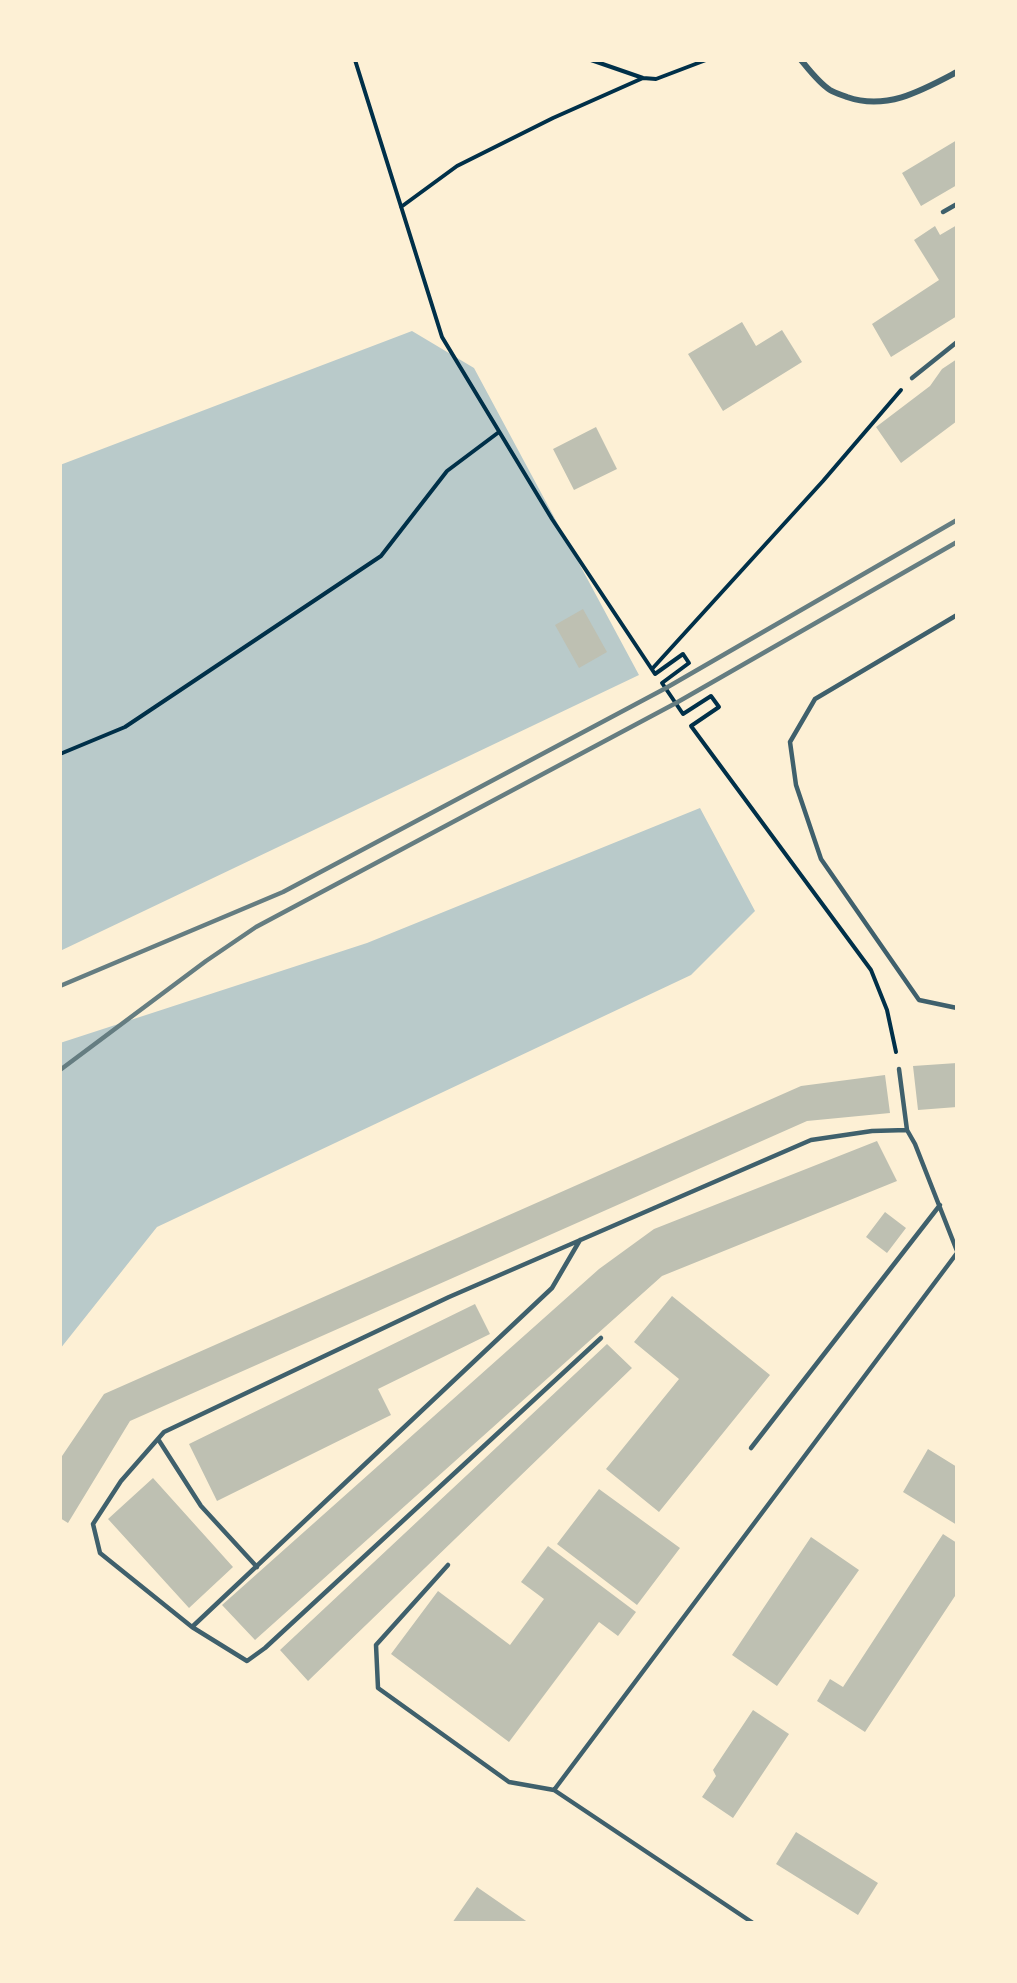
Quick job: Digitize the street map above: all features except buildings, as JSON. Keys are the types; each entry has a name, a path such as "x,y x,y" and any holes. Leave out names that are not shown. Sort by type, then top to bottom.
{"street":[{"path":"801,60 831,91 871,103 887,102 920,92 957,72"}],"lane":[{"path":"943,212 957,204"},
{"path":"912,378 957,342"},
{"path":"957,615 815,699 790,741 796,785 821,859 919,1000 957,1008"},
{"path":"554,1790 957,1252 915,1144 907,1130 899,1069"},
{"path":"601,1338 265,1648 247,1660 192,1628 100,1553 93,1524 121,1481 164,1432 449,1297 811,1140 872,1131 907,1130"},
{"path":"751,1448 940,1205"},
{"path":"192,1628 552,1288 580,1240"},
{"path":"158,1439 201,1506 257,1567"},
{"path":"448,1565 376,1645 378,1688 509,1782 554,1790 753,1923"}],"path":[{"path":"355,60 442,337 552,519 652,669 656,674 682,654 689,663 662,683 683,714 711,696 719,707 691,726 871,970 887,1010 899,1069"},
{"path":"591,60 643,78 656,78 706,60"},
{"path":"401,207 457,166 553,118 643,78"},
{"path":"652,669 823,481 912,378"},
{"path":"60,754 125,727 381,556 447,471 499,432"}],"shaded area":[{"path":"412,331 474,368 639,675 60,951 60,465"},
{"path":"700,808 755,911 691,975 157,1227 60,1349 60,1043 367,943"}],"railway":[{"path":"60,986 283,892 666,688 957,520"},
{"path":"60,1070 206,961 256,927 676,703 957,542"}]}
